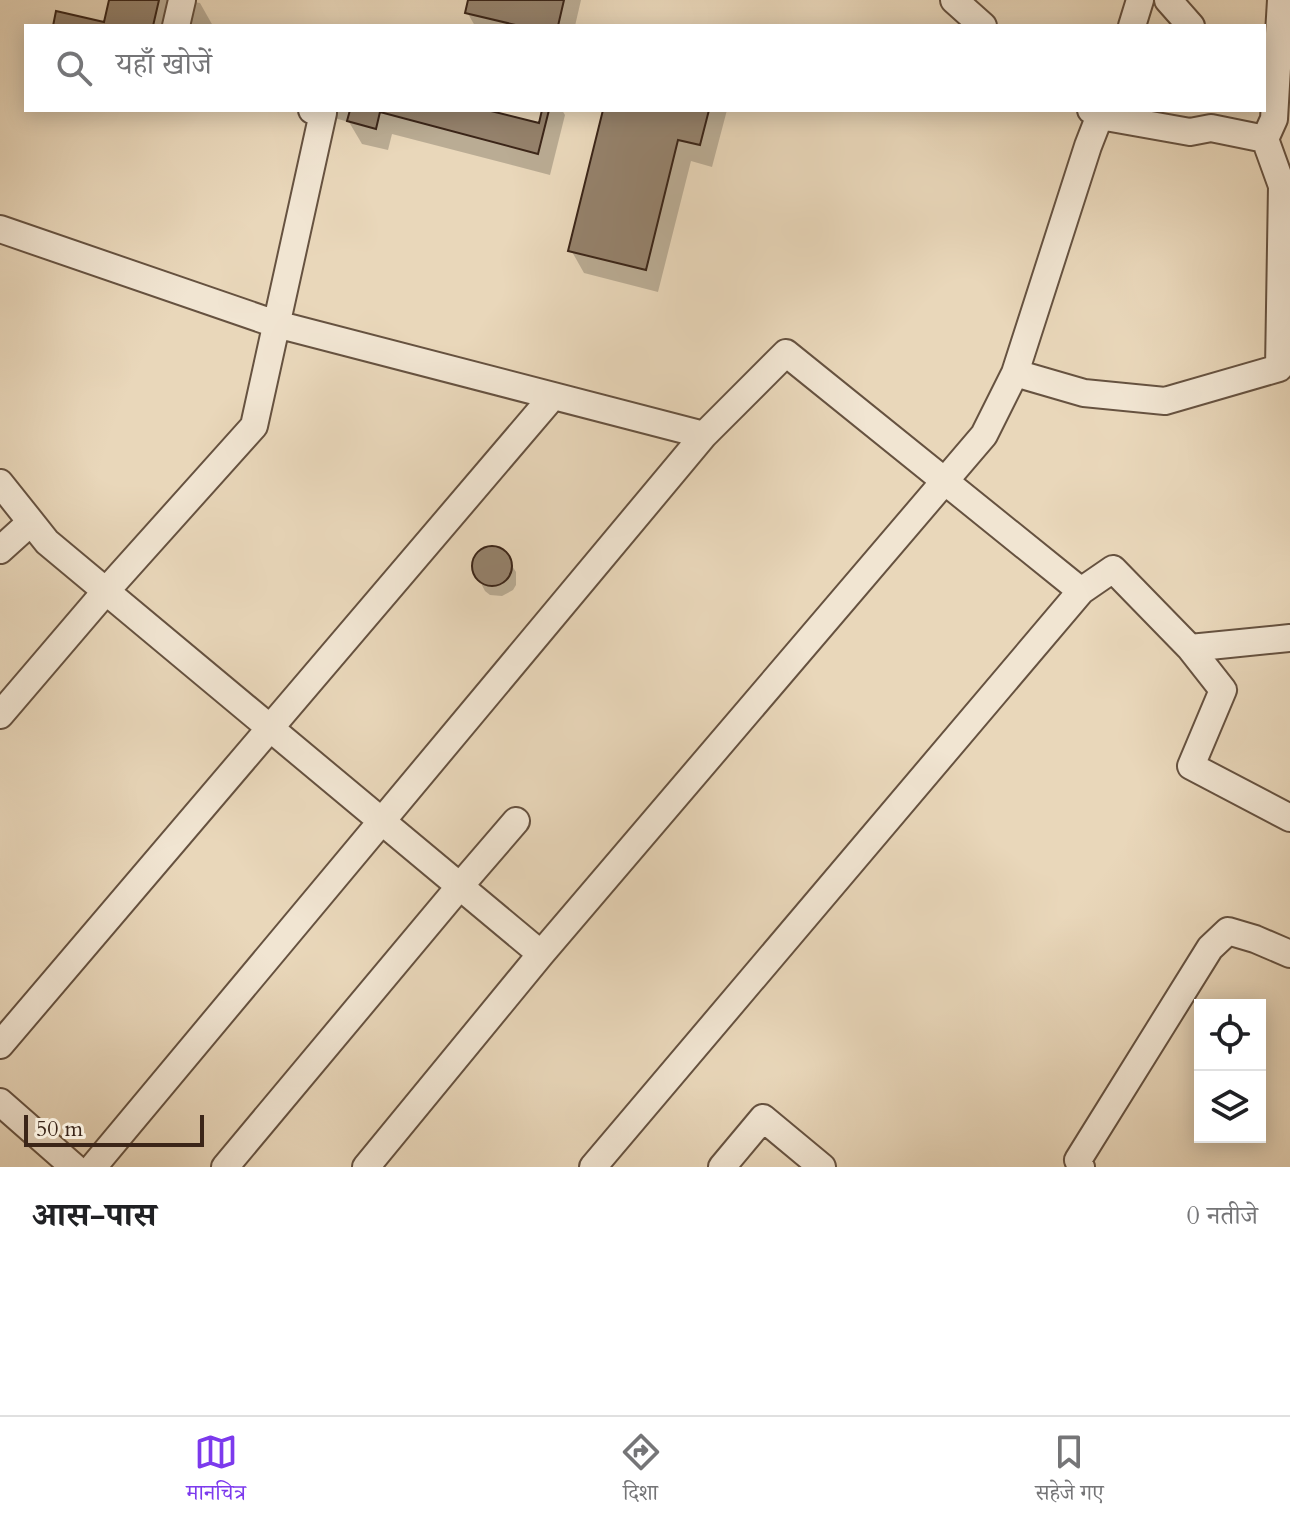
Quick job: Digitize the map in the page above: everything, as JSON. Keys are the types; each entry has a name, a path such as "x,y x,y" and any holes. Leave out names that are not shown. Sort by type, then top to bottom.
{"street":[{"path":"176,24 182,0"},
{"path":"954,0 981,24"},
{"path":"1133,24 1140,0"},
{"path":"1168,0 1189,24"},
{"path":"1265,139 1274,119 1281,0"},
{"path":"0,715 254,426 323,113 319,112"},
{"path":"366,1167 541,954 984,435 1015,373 1098,112 1190,132 1210,119 1265,139 1286,186 1279,368 1165,401 1084,393 1015,373"},
{"path":"0,229 276,324 704,435"},
{"path":"93,1167 704,435 786,353 1081,591"},
{"path":"0,1045 553,396"},
{"path":"0,483 47,542 541,954"},
{"path":"0,550 31,522"},
{"path":"593,1167 1081,591 1113,569 1190,648 1223,690 1191,766 1290,818"},
{"path":"1190,648 1290,638"},
{"path":"225,1167 516,821"},
{"path":"1081,1167 1078,1160 1210,948 1228,931 1290,954"},
{"path":"0,1102 74,1167"},
{"path":"722,1167 763,1118 822,1167"}],"building":[{"path":"109,0 159,0 153,24 53,24 56,11 104,22"},
{"path":"468,0 564,0 558,24 512,24 465,13"},
{"path":"349,112 380,112 376,129 347,121"},
{"path":"380,112 495,112 539,123 542,112 548,112 538,154"},
{"path":"603,112 708,112 700,145 678,140 646,270 568,251"},
{"path":"492,546 506,552 512,566 506,580 492,586 478,580 472,566 478,552"}]}
